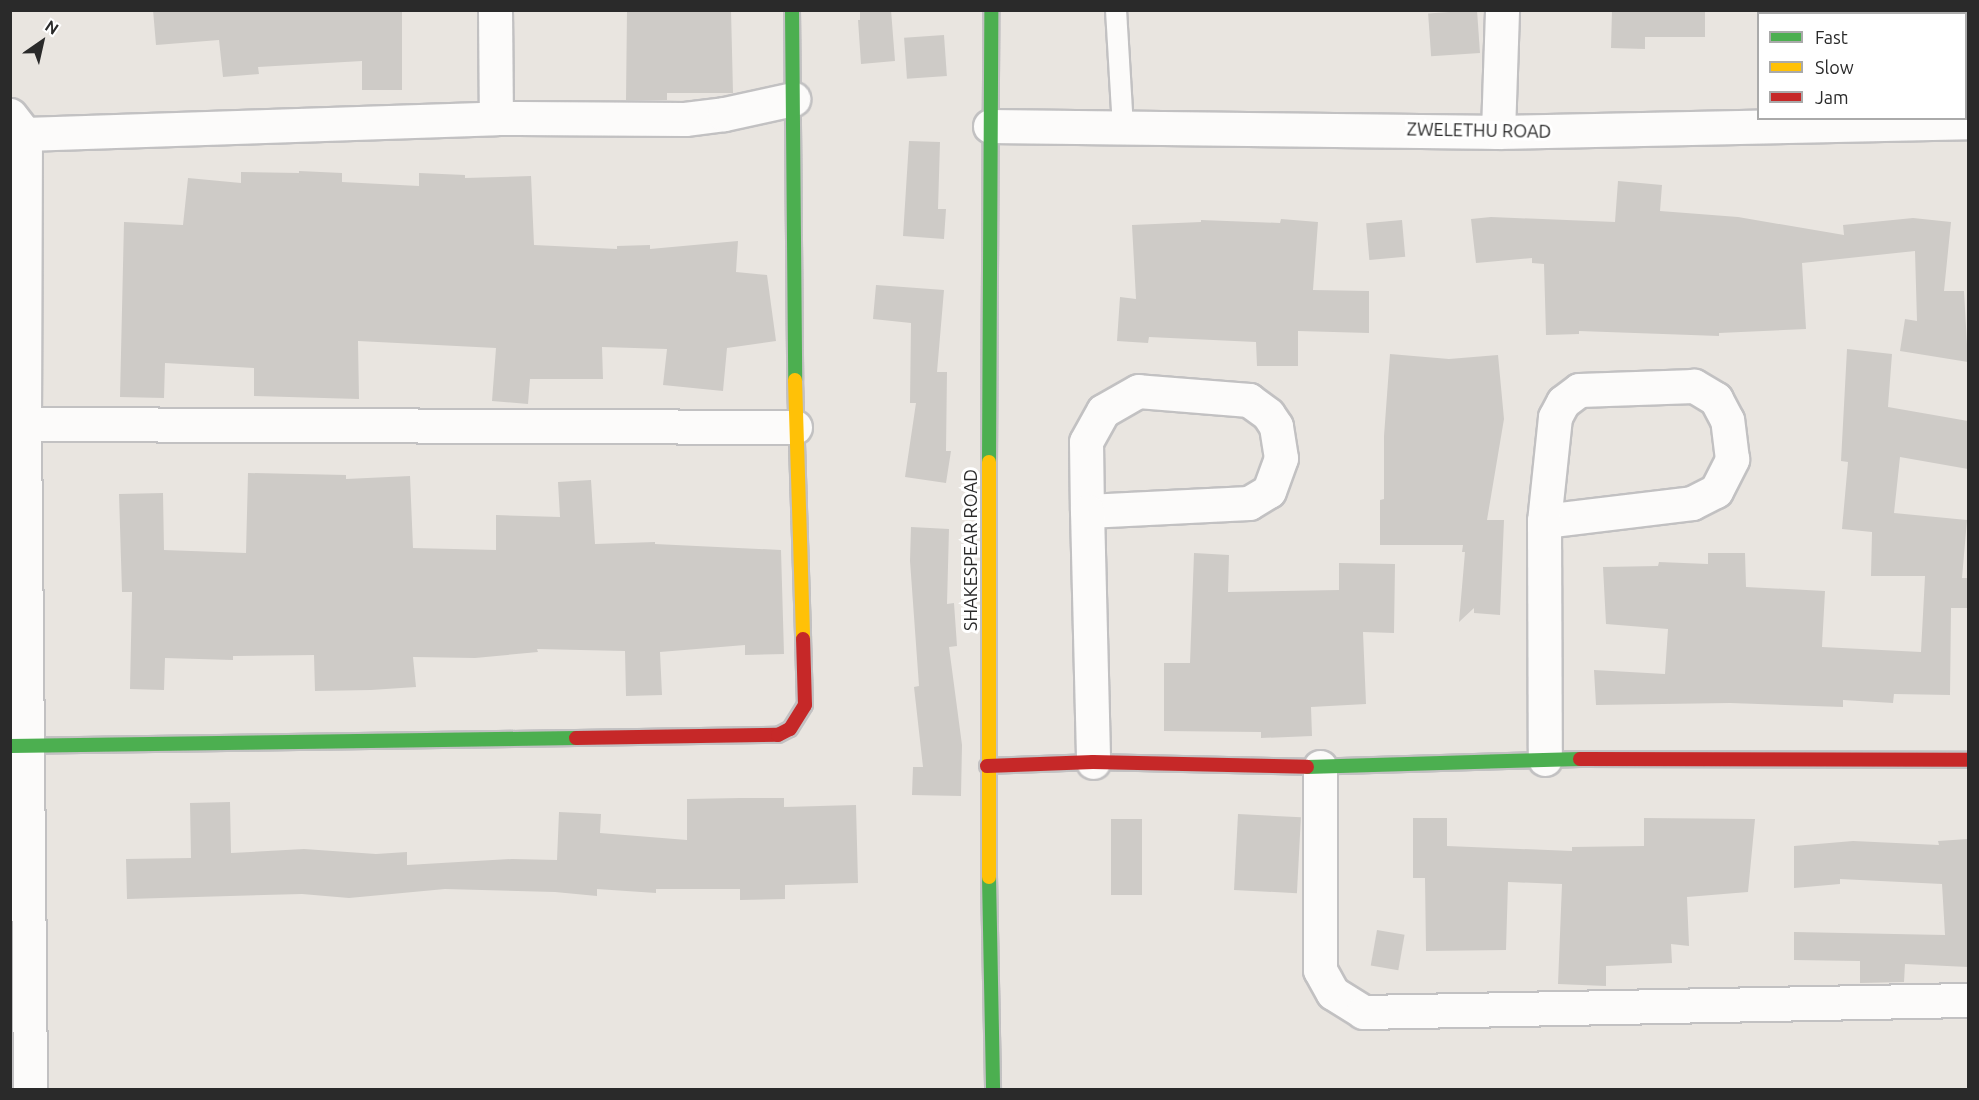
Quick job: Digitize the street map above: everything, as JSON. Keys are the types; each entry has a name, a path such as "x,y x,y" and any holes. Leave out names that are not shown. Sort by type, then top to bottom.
{"street":[{"path":"495,10 496,118"},
{"path":"19,746 778,735 790,729 806,705 795,428 792,10"},
{"name":"SHAKESPEAR ROAD","path":"991,10 987,766 993,1089"},
{"path":"1498,132 1502,10"},
{"path":"30,1089 19,746 24,424 18,124 496,118 685,119 724,114 793,99"},
{"name":"ZWELETHU ROAD","path":"990,126 1498,132 1968,122"},
{"path":"1544,521 1692,503 1716,491 1732,459 1727,420 1716,399 1694,386 1579,390 1563,402 1555,417 1544,521 1545,759"},
{"path":"1087,511 1249,503 1269,491 1281,458 1276,426 1268,414 1249,400 1138,391 1103,411 1086,442 1087,511 1093,762"},
{"path":"24,424 795,428"},
{"path":"987,766 1093,762 1320,767 1545,759 1968,760"},
{"path":"1320,767 1320,970 1333,993 1363,1012 1968,1000"}],"lane":[{"path":"1116,10 1124,128"}],"building":[{"path":"153,10 402,10 402,90 362,90 362,61 258,67 259,74 223,77 219,40 156,45"},
{"path":"627,10 731,10 733,93 667,93 667,100 626,100"},
{"path":"860,10 891,10 895,61 861,64 858,20 860,20"},
{"path":"1477,10 1480,53 1431,56 1428,13"},
{"path":"1612,10 1705,10 1705,37 1645,37 1645,49 1611,48"},
{"path":"944,35 947,76 907,79 904,38"},
{"path":"909,141 940,142 938,209 946,209 944,239 903,236"},
{"path":"299,171 342,173 342,182 419,186 419,173 465,175 465,178 531,176 534,245 617,249 617,246 650,245 650,249 738,241 736,272 767,275 776,341 727,348 723,391 663,385 667,349 602,347 603,379 530,379 528,404 492,401 496,348 358,341 359,399 254,396 254,368 165,363 164,398 120,397 124,222 183,225 188,178 241,183 241,172 299,173"},
{"path":"1618,181 1662,185 1660,211 1738,217 1844,235 1843,225 1913,218 1951,222 1944,291 1964,291 1968,362 1900,351 1905,319 1917,321 1915,251 1802,263 1806,329 1719,333 1719,336 1579,331 1579,334 1546,335 1544,264 1532,263 1532,258 1476,263 1471,219 1491,217 1615,222"},
{"path":"1281,219 1318,222 1313,290 1369,291 1369,333 1298,331 1298,366 1257,366 1256,342 1149,337 1148,343 1117,341 1120,297 1136,299 1132,225 1201,222 1201,220 1280,223"},
{"path":"1402,220 1405,257 1369,260 1366,223"},
{"path":"876,285 944,290 937,372 947,372 946,451 951,451 946,483 905,477 916,403 910,403 911,323 873,319"},
{"path":"1847,349 1892,354 1888,407 1968,421 1968,469 1900,457 1894,513 1967,520 1962,578 1968,578 1968,608 1951,608 1950,695 1894,694 1893,703 1843,700 1843,707 1730,703 1596,705 1594,670 1665,674 1668,629 1606,624 1603,567 1658,566 1659,562 1708,564 1708,553 1745,553 1746,587 1825,591 1822,647 1921,652 1925,576 1871,576 1872,532 1842,529 1848,462 1841,461"},
{"path":"1390,354 1449,359 1498,355 1504,419 1487,520 1504,520 1500,615 1474,613 1474,608 1459,622 1465,552 1462,552 1463,545 1380,545 1380,500 1384,499 1384,436"},
{"path":"248,473 346,475 346,479 410,476 413,548 496,550 496,515 560,517 558,482 591,480 595,544 655,542 655,544 781,550 784,654 745,655 745,645 660,652 662,695 626,696 625,651 537,649 538,652 475,658 413,657 416,687 371,690 315,691 314,655 233,656 233,660 165,658 164,690 130,689 132,592 122,592 119,494 163,493 164,550 246,553"},
{"path":"911,527 949,529 947,604 954,603 957,646 949,647 962,745 961,796 912,795 913,767 923,767 914,687 919,686 910,561"},
{"path":"1194,553 1229,555 1228,592 1339,590 1339,563 1395,564 1394,633 1363,632 1366,704 1311,707 1312,736 1261,738 1261,732 1164,731 1164,663 1190,663"},
{"path":"784,798 784,807 856,805 858,883 785,885 785,899 740,900 740,889 656,889 656,893 597,889 597,896 555,892 445,889 349,898 302,894 127,899 126,859 191,858 190,803 230,802 231,853 304,849 376,854 407,852 407,865 512,859 557,860 559,812 601,814 600,833 687,840 687,799"},
{"path":"1238,814 1301,817 1297,893 1234,890"},
{"path":"1413,818 1447,818 1447,846 1572,851 1572,847 1644,846 1644,818 1755,819 1748,892 1687,897 1689,946 1671,944 1672,963 1606,966 1606,986 1558,984 1562,884 1508,882 1506,950 1426,951 1425,878 1413,878"},
{"path":"1111,819 1142,819 1142,895 1111,895"},
{"path":"1968,839 1968,967 1905,964 1904,982 1860,983 1860,961 1794,960 1794,932 1945,935 1942,884 1840,879 1840,884 1794,888 1794,846 1853,841 1939,845 1938,841"},
{"path":"1377,930 1405,935 1398,970 1371,965"}],"traffic: fast":[{"path":"792,10 795,380"},
{"path":"989,462 991,10"},
{"path":"10,746 576,738"},
{"path":"1307,767 1580,759"},
{"path":"989,877 993,1090"}],"traffic: slow":[{"path":"795,380 803,639"},
{"path":"989,462 989,877"}],"traffic: jam":[{"path":"576,738 778,735 790,729 805,705 803,639"},
{"path":"1580,759 1968,760"},
{"path":"987,766 1093,762 1307,767"}]}
